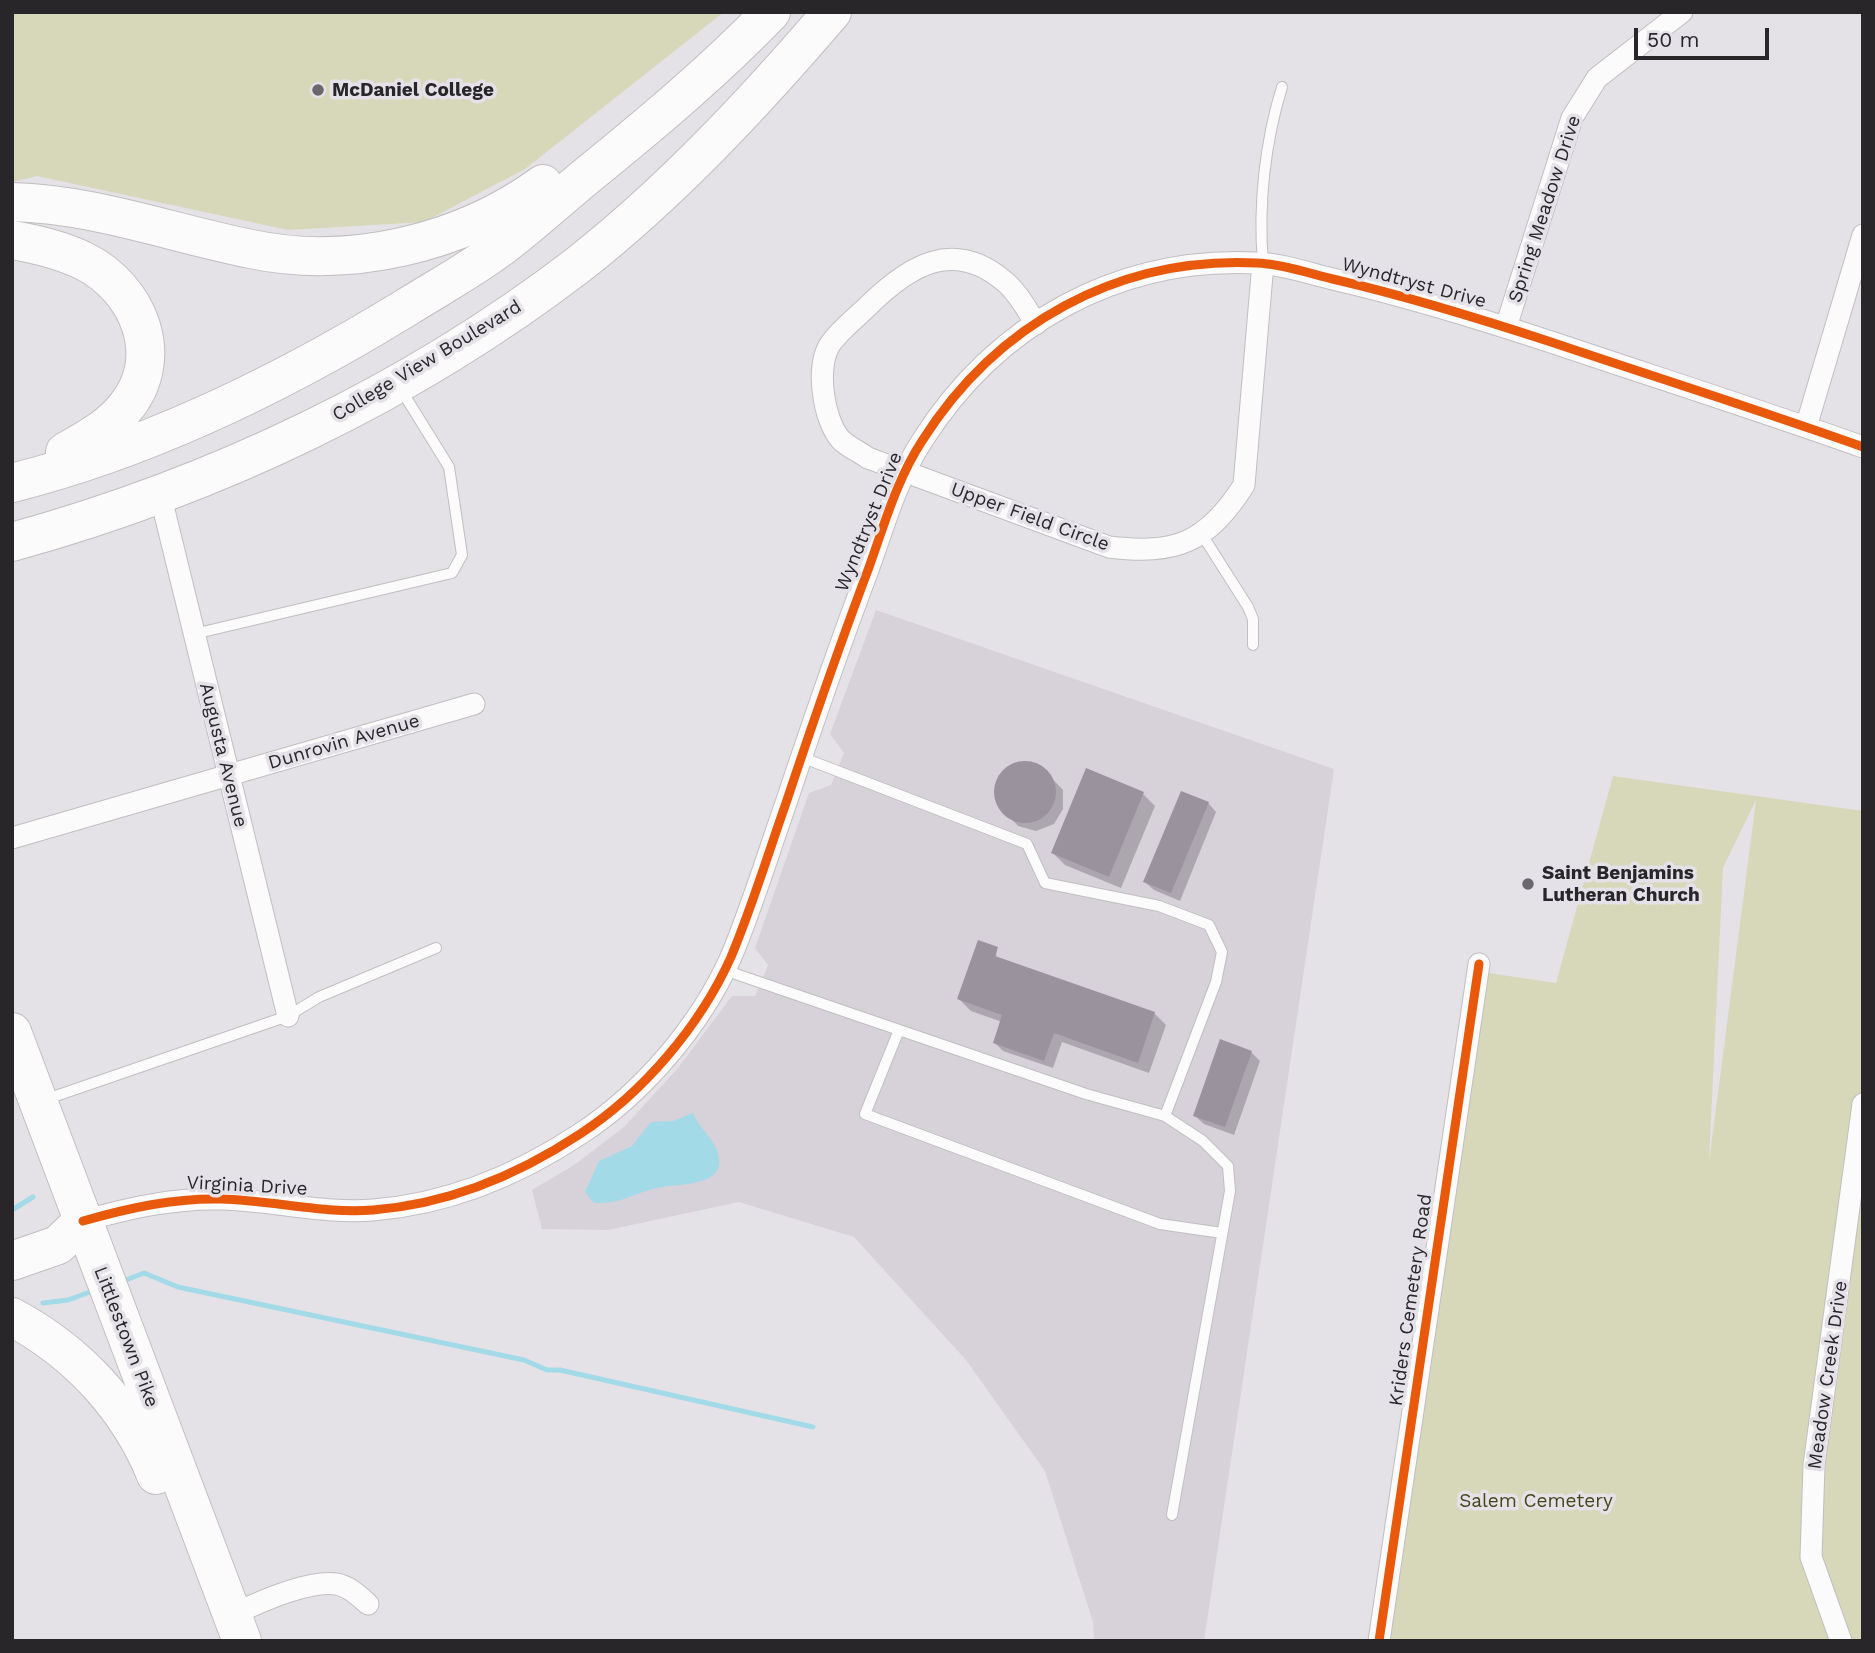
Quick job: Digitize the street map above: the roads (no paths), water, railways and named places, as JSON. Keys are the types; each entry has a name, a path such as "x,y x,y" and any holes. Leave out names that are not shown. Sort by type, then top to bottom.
{"highway":[{"path":"12,202 86,208 272,253 331,255 419,242 487,219 533,191 653,97 745,12"},
{"path":"12,482 116,451 242,397 340,348 437,289 503,246 644,130 771,12"},
{"name":"College View Boulevard","path":"12,542 160,494 264,451 397,383 478,335 590,255 732,122 832,12"},
{"path":"12,240 85,262 115,283 127,295 139,317 145,360 140,385 113,422 62,453 12,470"},
{"name":"Littlestown Pike","path":"12,1032 237,1628"},
{"path":"12,1238 50,1222 83,1221"},
{"path":"12,1261 58,1245 83,1221"},
{"path":"12,1317 59,1345 99,1383 138,1436 186,1548 214,1567"}],"street":[{"name":"Spring Meadow Drive","path":"1506,327 1572,118 1597,78 1682,12"},
{"path":"1806,427 1863,235"},
{"name":"Upper Field Circle","path":"1036,324 1006,281 981,266 950,258 921,264 896,280 830,344 823,372 824,399 841,440 868,457 905,472 1109,547 1147,551 1176,547 1201,533 1227,511 1244,485 1263,263"},
{"name":"Wyndtryst Drive","path":"369,1210 427,1201 504,1178 584,1132 620,1105 683,1037 724,970 759,881 840,639 905,472 919,444 956,392 1004,347 1061,307 1122,278 1194,263 1263,263 1390,292 1506,327 1863,447"},
{"name":"Augusta Avenue","path":"160,494 288,1016"},
{"name":"Dunrovin Avenue","path":"12,838 474,704"},
{"name":"Kriders Cemetery Road","path":"1379,1641 1479,964"},
{"name":"Meadow Creek Drive","path":"1841,1641 1811,1557 1814,1465 1859,1164 1863,1104"},
{"name":"Virginia Drive","path":"83,1221 143,1205 177,1200 222,1199 369,1210"},
{"path":"237,1628 278,1597 326,1584 338,1584 350,1589 368,1604"}],"lane":[{"path":"1263,263 1261,234 1265,168 1282,87"},
{"path":"194,635 452,573 462,555 449,467 397,383"},
{"path":"1201,533 1248,607 1252,619 1253,645"},
{"path":"801,757 1027,844 1045,883 1159,906 1209,925 1222,952 1216,982 1165,1116"},
{"path":"38,1102 288,1016 319,997 436,948"},
{"path":"724,970 1086,1094 1165,1116 1203,1141 1228,1166 1230,1191 1172,1515"},
{"path":"899,1030 865,1114 1160,1224 1222,1233"}],"water":[{"path":"693,1113 718,1152 718,1168 714,1174 698,1182 653,1189 613,1202 594,1203 585,1192 599,1161 632,1146 651,1122 673,1121"}],"waterway":[{"path":"12,1210 33,1197"},
{"path":"126,1280 144,1273 178,1287 524,1360 547,1370 560,1370 813,1427"},
{"path":"43,1303 68,1300 90,1292"}],"place":[{"name":"McDaniel College","path":"318,90"},
{"name":"Saint Benjamins Lutheran Church","path":"1528,884"}],"park label":[{"name":"Salem Cemetery","path":"1536,1501"}]}
